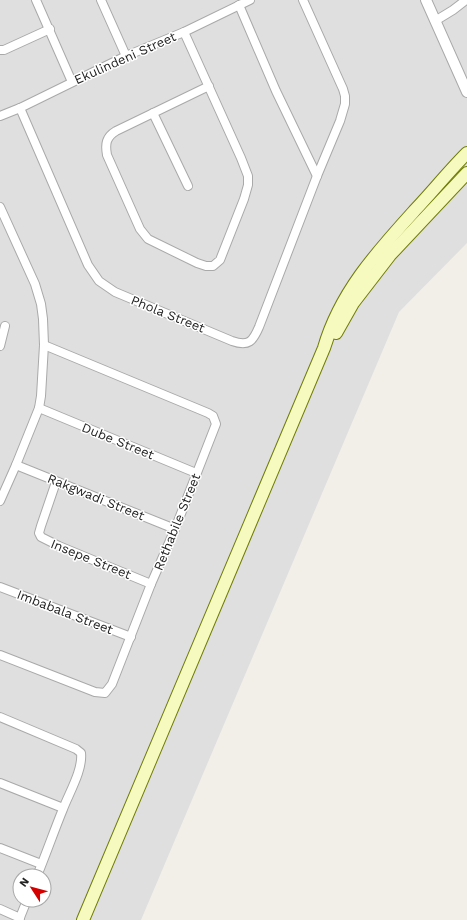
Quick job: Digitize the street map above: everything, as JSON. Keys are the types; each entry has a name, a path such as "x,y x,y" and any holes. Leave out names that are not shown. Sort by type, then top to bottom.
{"main road":[{"path":"83,920 324,348 331,327 344,300 372,258 467,153"},
{"path":"324,348 335,335 353,303 390,254 467,173"}],"street":[{"path":"36,0 72,82"},
{"path":"101,0 126,56"},
{"name":"Ekulindeni Street","path":"0,116 20,108 126,56 184,32 250,0"},
{"name":"Phola Street","path":"20,108 88,265 99,281 115,292 240,344 249,342 255,336 344,110 345,100 338,79 303,0"},
{"path":"426,0 467,92"},
{"path":"436,21 466,0"},
{"path":"239,5 276,91 317,176"},
{"path":"0,50 4,50 50,29"},
{"path":"184,32 209,86 241,158 248,180 244,199 223,254 219,263 213,266 206,266 197,263 155,243 144,234 127,202 107,155 106,141 111,134 209,86"},
{"path":"153,113 188,186"},
{"path":"0,207 35,284 41,304 44,345 39,408 0,501"},
{"path":"0,345 5,326"},
{"name":"Rethabile Street","path":"0,655 91,690 105,693 112,684 151,584 175,529 196,473 215,430 216,421 213,416 44,345"},
{"name":"Dube Street","path":"39,408 196,473"},
{"name":"Rakgwadi Street","path":"16,465 175,529"},
{"name":"Insepe Street","path":"56,482 39,533 41,537 46,541 151,584"},
{"name":"Imbabala Street","path":"0,587 131,637"},
{"path":"0,717 76,749 81,753 77,776 40,868"},
{"path":"0,783 63,808"},
{"path":"0,848 41,864"},
{"path":"0,909 20,919 24,908"}],"shaded area":[{"path":"0,0 467,0 467,243 399,312 141,920 0,920"}]}
